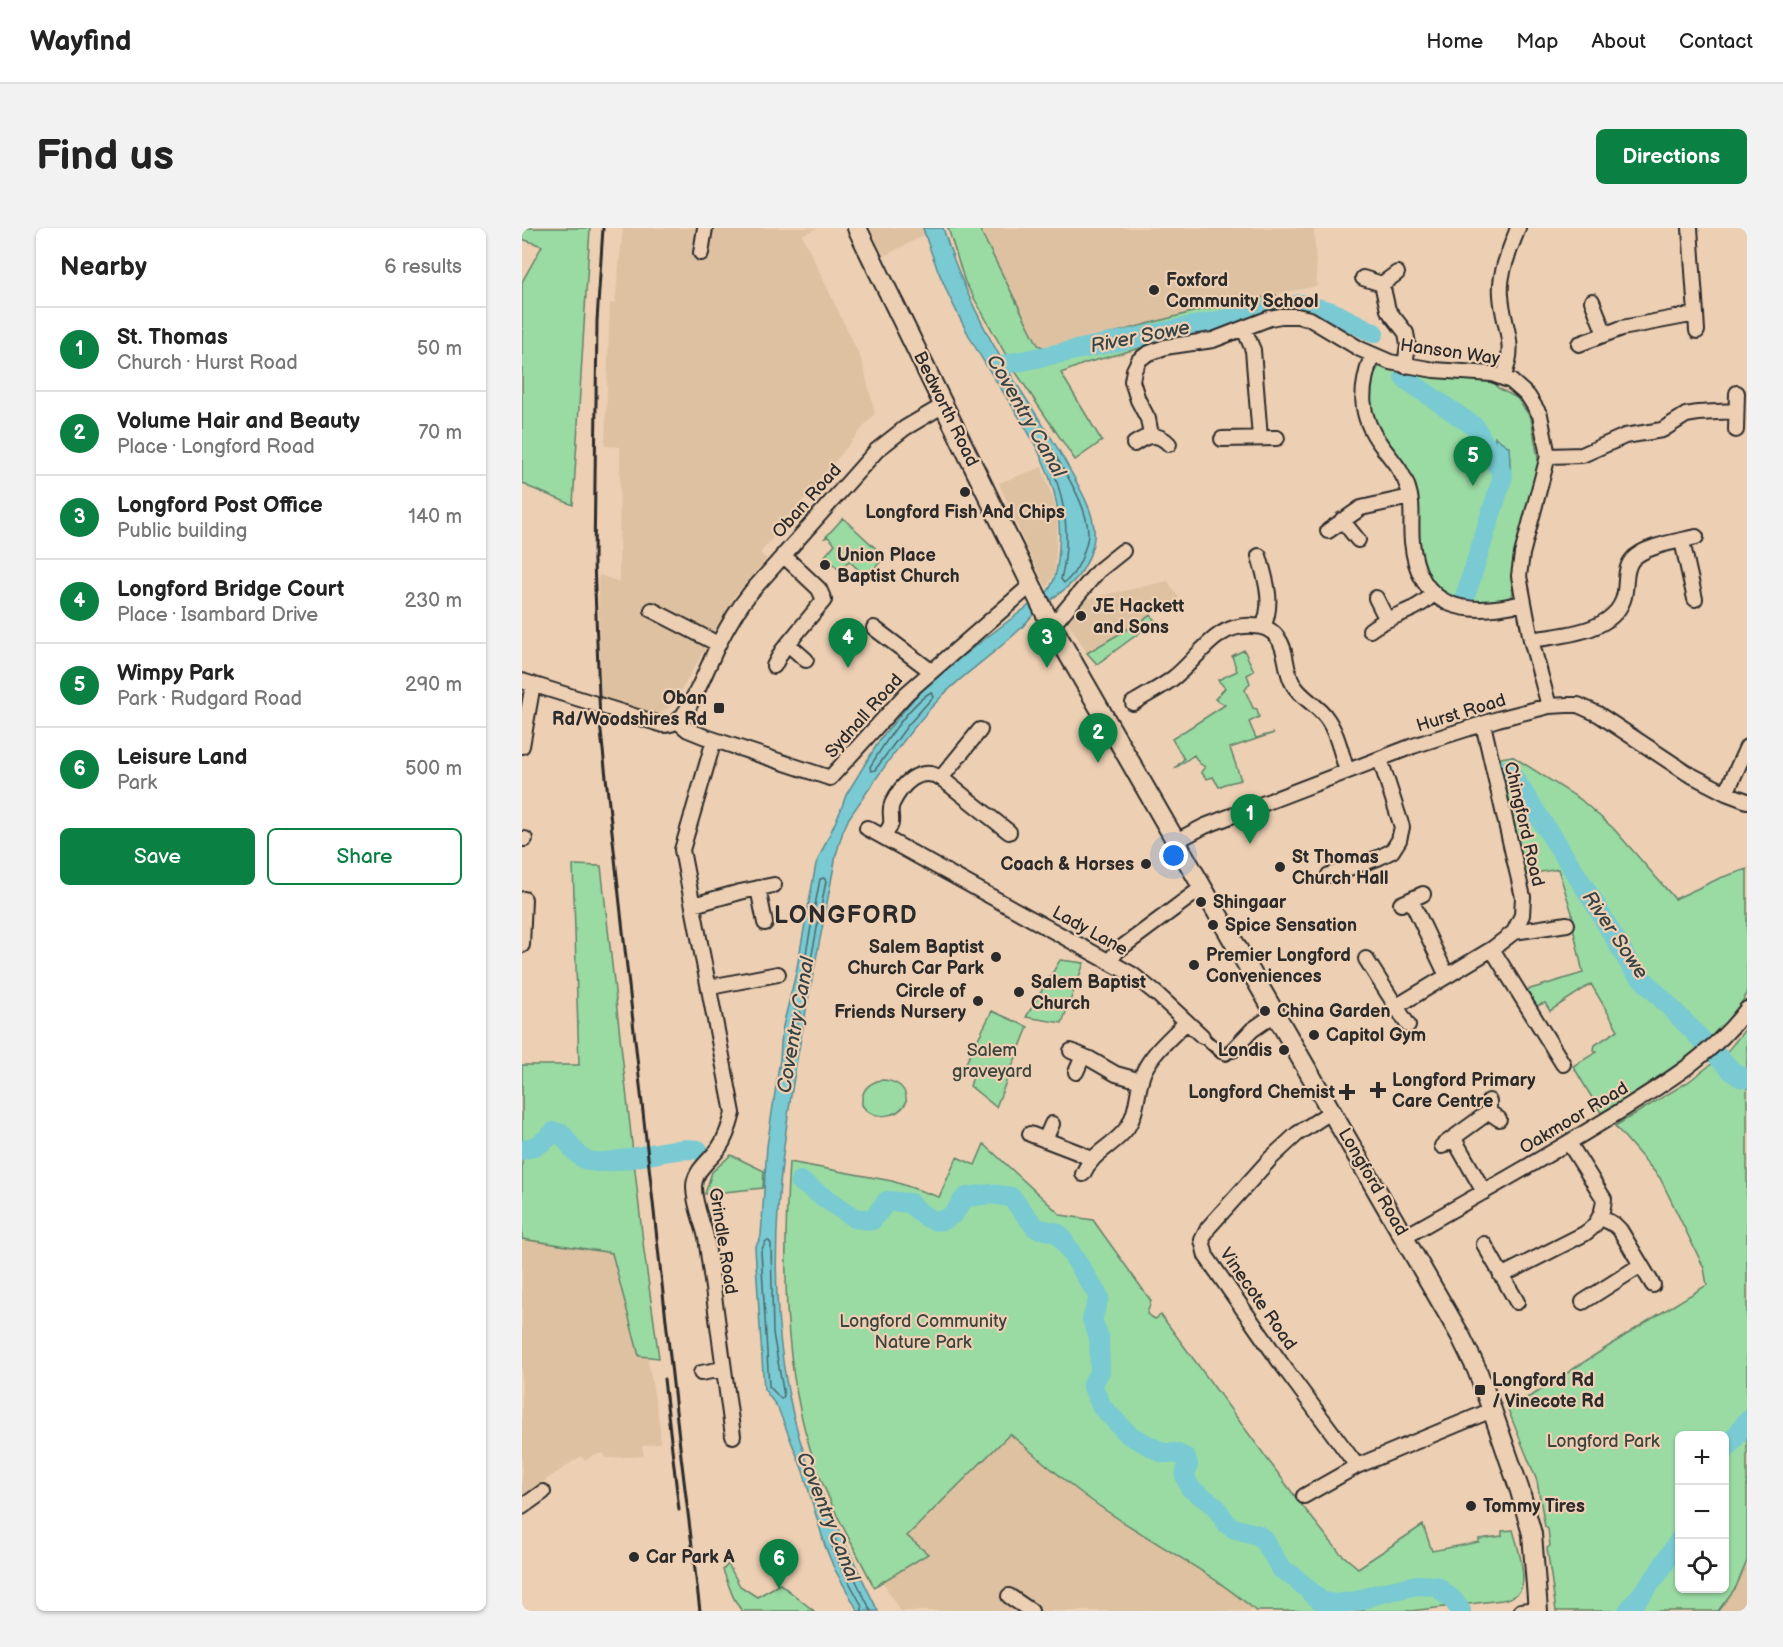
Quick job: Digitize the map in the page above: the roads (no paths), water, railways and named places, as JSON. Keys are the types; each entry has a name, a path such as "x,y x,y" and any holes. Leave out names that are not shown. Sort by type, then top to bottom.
{"main road":[{"name":"Bedworth Road","path":"857,228 1032,588"},
{"name":"Longford Road","path":"1032,588 1460,1335 1477,1370 1492,1410 1532,1534 1532,1610"}],"street":[{"path":"701,254 705,228"},
{"path":"1503,377 1509,363 1510,341 1502,307 1501,282 1518,228"},
{"path":"1690,228 1697,331"},
{"path":"1382,284 1397,273"},
{"path":"1363,278 1382,284"},
{"path":"1382,284 1388,310 1406,333 1408,344 1405,366"},
{"path":"1592,302 1605,334"},
{"path":"1579,344 1622,328 1696,314"},
{"name":"Hanson Way","path":"1151,435 1148,419 1138,400 1132,381 1139,360 1155,350 1213,340 1270,318 1297,316 1321,324 1372,355 1405,366 1503,377 1520,388 1534,404 1542,423 1548,456 1519,576 1531,640 1549,706"},
{"path":"1244,329 1253,350 1260,438"},
{"path":"1372,355 1364,377 1365,414 1373,435 1402,474 1410,497 1414,556 1423,578 1434,593 1446,602 1464,609 1494,609 1523,603"},
{"path":"1736,430 1737,393"},
{"name":"Oban Road","path":"677,721 703,679 718,644 741,604 877,450 904,429 944,405"},
{"path":"1548,456 1582,455 1625,436 1662,430 1686,415 1736,411"},
{"path":"1134,444 1151,435 1169,444"},
{"path":"1222,439 1277,438"},
{"path":"1328,531 1361,508 1410,497"},
{"path":"1342,520 1358,540"},
{"path":"1531,640 1570,633 1605,622 1617,612 1623,599 1626,573 1632,560 1644,551 1696,537"},
{"path":"1682,541 1695,599"},
{"path":"1050,622 1098,571 1123,551"},
{"path":"774,666 788,644 821,606 824,597 819,589 783,555"},
{"path":"1259,556 1269,602 1267,619 1263,627"},
{"name":"Sydnall Road","path":"527,682 663,725 677,721 688,730 714,740 830,778 907,693 1032,588"},
{"path":"1370,630 1418,607 1434,593"},
{"path":"1376,598 1387,620"},
{"path":"652,610 718,644"},
{"path":"1133,703 1173,679 1215,637 1239,627 1263,627 1276,635 1281,644 1287,673 1296,688 1308,702 1319,708 1331,724 1347,771"},
{"path":"874,628 931,671"},
{"path":"788,644 806,660"},
{"path":"522,746 527,682"},
{"name":"Hurst Road","path":"1176,841 1205,826 1413,746 1549,706 1578,705 1598,714 1688,773 1747,801"},
{"name":"Chingford Road","path":"1483,724 1523,897 1522,915 1514,932"},
{"path":"941,778 980,730"},
{"name":"Grindle Road","path":"714,740 682,845 733,1113 719,1148 698,1174 694,1187 706,1237 733,1436"},
{"path":"1726,793 1747,747"},
{"path":"1329,875 1392,851 1399,840 1402,827 1380,759"},
{"path":"884,836 891,823 892,805 907,782 924,774 935,774 941,778 1009,832"},
{"name":"Lady Lane","path":"867,828 1110,962 1152,990 1224,1054 1230,1053 1252,1030 1275,1014"},
{"path":"693,905 774,885"},
{"path":"1110,962 1117,951 1203,887"},
{"path":"758,888 765,923"},
{"path":"522,945 524,899"},
{"path":"1412,899 1447,976"},
{"path":"1397,1006 1492,949 1514,932 1567,924"},
{"path":"1492,949 1563,1064"},
{"path":"1366,959 1408,1025"},
{"path":"710,987 778,974"},
{"name":"Oakmoor Road","path":"1404,1237 1569,1143 1672,1079 1719,1042 1747,1009"},
{"path":"1083,1174 1091,1159 1114,1142 1126,1128 1135,1112 1141,1081 1148,1064 1186,1022"},
{"path":"1076,1072 1077,1053 1116,1074 1141,1081"},
{"name":"Vinecote Road","path":"1332,1111 1297,1134 1269,1161 1208,1228 1202,1240 1206,1256 1280,1362 1357,1466"},
{"path":"1484,1192 1448,1143 1492,1111"},
{"path":"1045,1140 1052,1124"},
{"path":"1030,1134 1091,1159"},
{"path":"1501,1276 1591,1230 1600,1217 1604,1198 1569,1143"},
{"path":"1600,1217 1620,1230 1653,1285"},
{"path":"1484,1244 1517,1302"},
{"path":"1583,1302 1641,1265"},
{"path":"701,1373 723,1370"},
{"path":"1304,1496 1357,1466 1492,1410"},
{"path":"522,1507 543,1492"},
{"path":"1009,1596 1031,1611"}],"water":[{"name":"Coventry Canal","path":"923,228 943,228 964,284 989,337 1057,446 1084,497 1092,516 1094,535 1089,557 1078,576 1037,611 1021,629 951,687 916,725 849,818 836,855 793,1080 783,1157 777,1233 777,1309 787,1385 806,1459 878,1611 858,1611 834,1568 825,1546 803,1471 778,1408 764,1389 755,1248 761,1236 767,1146 782,1030 796,973 816,864 846,795 881,738 917,695 953,663 1048,591 1055,576 1059,548 1059,519 1054,491 1045,466 1033,441 959,317 939,273"},
{"path":"1495,437 1509,447 1510,476 1495,501 1492,468"}],"waterway":[{"name":"River Sowe","path":"1007,364 1301,304 1332,312 1374,333"},
{"name":"River Sowe","path":"1404,378 1475,427 1503,476 1464,600"},
{"name":"River Sowe","path":"1508,769 1592,899 1632,968 1732,1071 1740,1077 1747,1078"},
{"name":"River Sowe","path":"522,1150 539,1144 554,1132 562,1134 579,1156 596,1162 609,1162 686,1149 698,1150"},
{"name":"River Sowe","path":"800,1181 854,1218 872,1220 887,1201 910,1203 925,1216 942,1220 955,1212 967,1197 991,1194 1011,1197 1036,1228 1060,1235 1099,1297 1092,1320 1099,1337 1100,1371 1092,1385 1102,1407 1129,1435 1163,1453 1175,1453 1185,1457 1188,1464 1185,1476 1190,1488 1215,1506 1227,1524 1258,1535 1264,1540 1281,1569 1292,1575 1322,1602 1336,1604 1358,1601 1417,1585 1436,1586 1453,1600 1461,1611"},
{"name":"River Sowe","path":"1729,1445 1747,1421"},
{"name":"River Sowe","path":"1628,1611 1657,1575 1675,1547"}],"railway":[{"path":"603,228 597,321 594,561 600,723 700,1611"},
{"path":"664,1379 679,1510"}],"place":[{"name":"Foxford Community School","path":"1154,290"},
{"name":"Wimpy Park","path":"1473,486"},
{"name":"Longford Fish And Chips","path":"965,492"},
{"name":"Union Place Baptist Church","path":"825,565"},
{"name":"JE Hackett and Sons","path":"1081,616"},
{"name":"Longford Bridge Court","path":"848,668"},
{"name":"Longford Post Office","path":"1047,668"},
{"name":"Oban Rd/Woodshires Rd","path":"719,708"},
{"name":"Volume Hair and Beauty","path":"1098,763"},
{"name":"St. Thomas","path":"1250,844"},
{"name":"Coach & Horses","path":"1146,864"},
{"name":"St Thomas Church Hall","path":"1280,867"},
{"name":"Shingaar","path":"1201,902"},
{"name":"Spice Sensation","path":"1213,925"},
{"name":"Salem Baptist Church Car Park","path":"996,957"},
{"name":"Premier Longford Conveniences","path":"1194,965"},
{"name":"Salem Baptist Church","path":"1019,992"},
{"name":"Circle of Friends Nursery","path":"978,1001"},
{"name":"China Garden","path":"1265,1011"},
{"name":"Capitol Gym","path":"1314,1035"},
{"name":"Londis","path":"1284,1050"},
{"name":"Longford Primary Care Centre","path":"1378,1090"},
{"name":"Longford Chemist","path":"1347,1092"},
{"name":"Longford Rd / Vinecote Rd","path":"1480,1390"},
{"name":"Tommy Tires","path":"1471,1506"},
{"name":"Car Park A","path":"634,1557"},
{"name":"Leisure Land","path":"779,1589"}],"district":[{"name":"LONGFORD","path":"846,915"}],"park label":[{"name":"Salem graveyard","path":"992,1060"},
{"name":"Longford Community Nature Park","path":"923,1331"},
{"name":"Longford Park","path":"1603,1441"}]}
